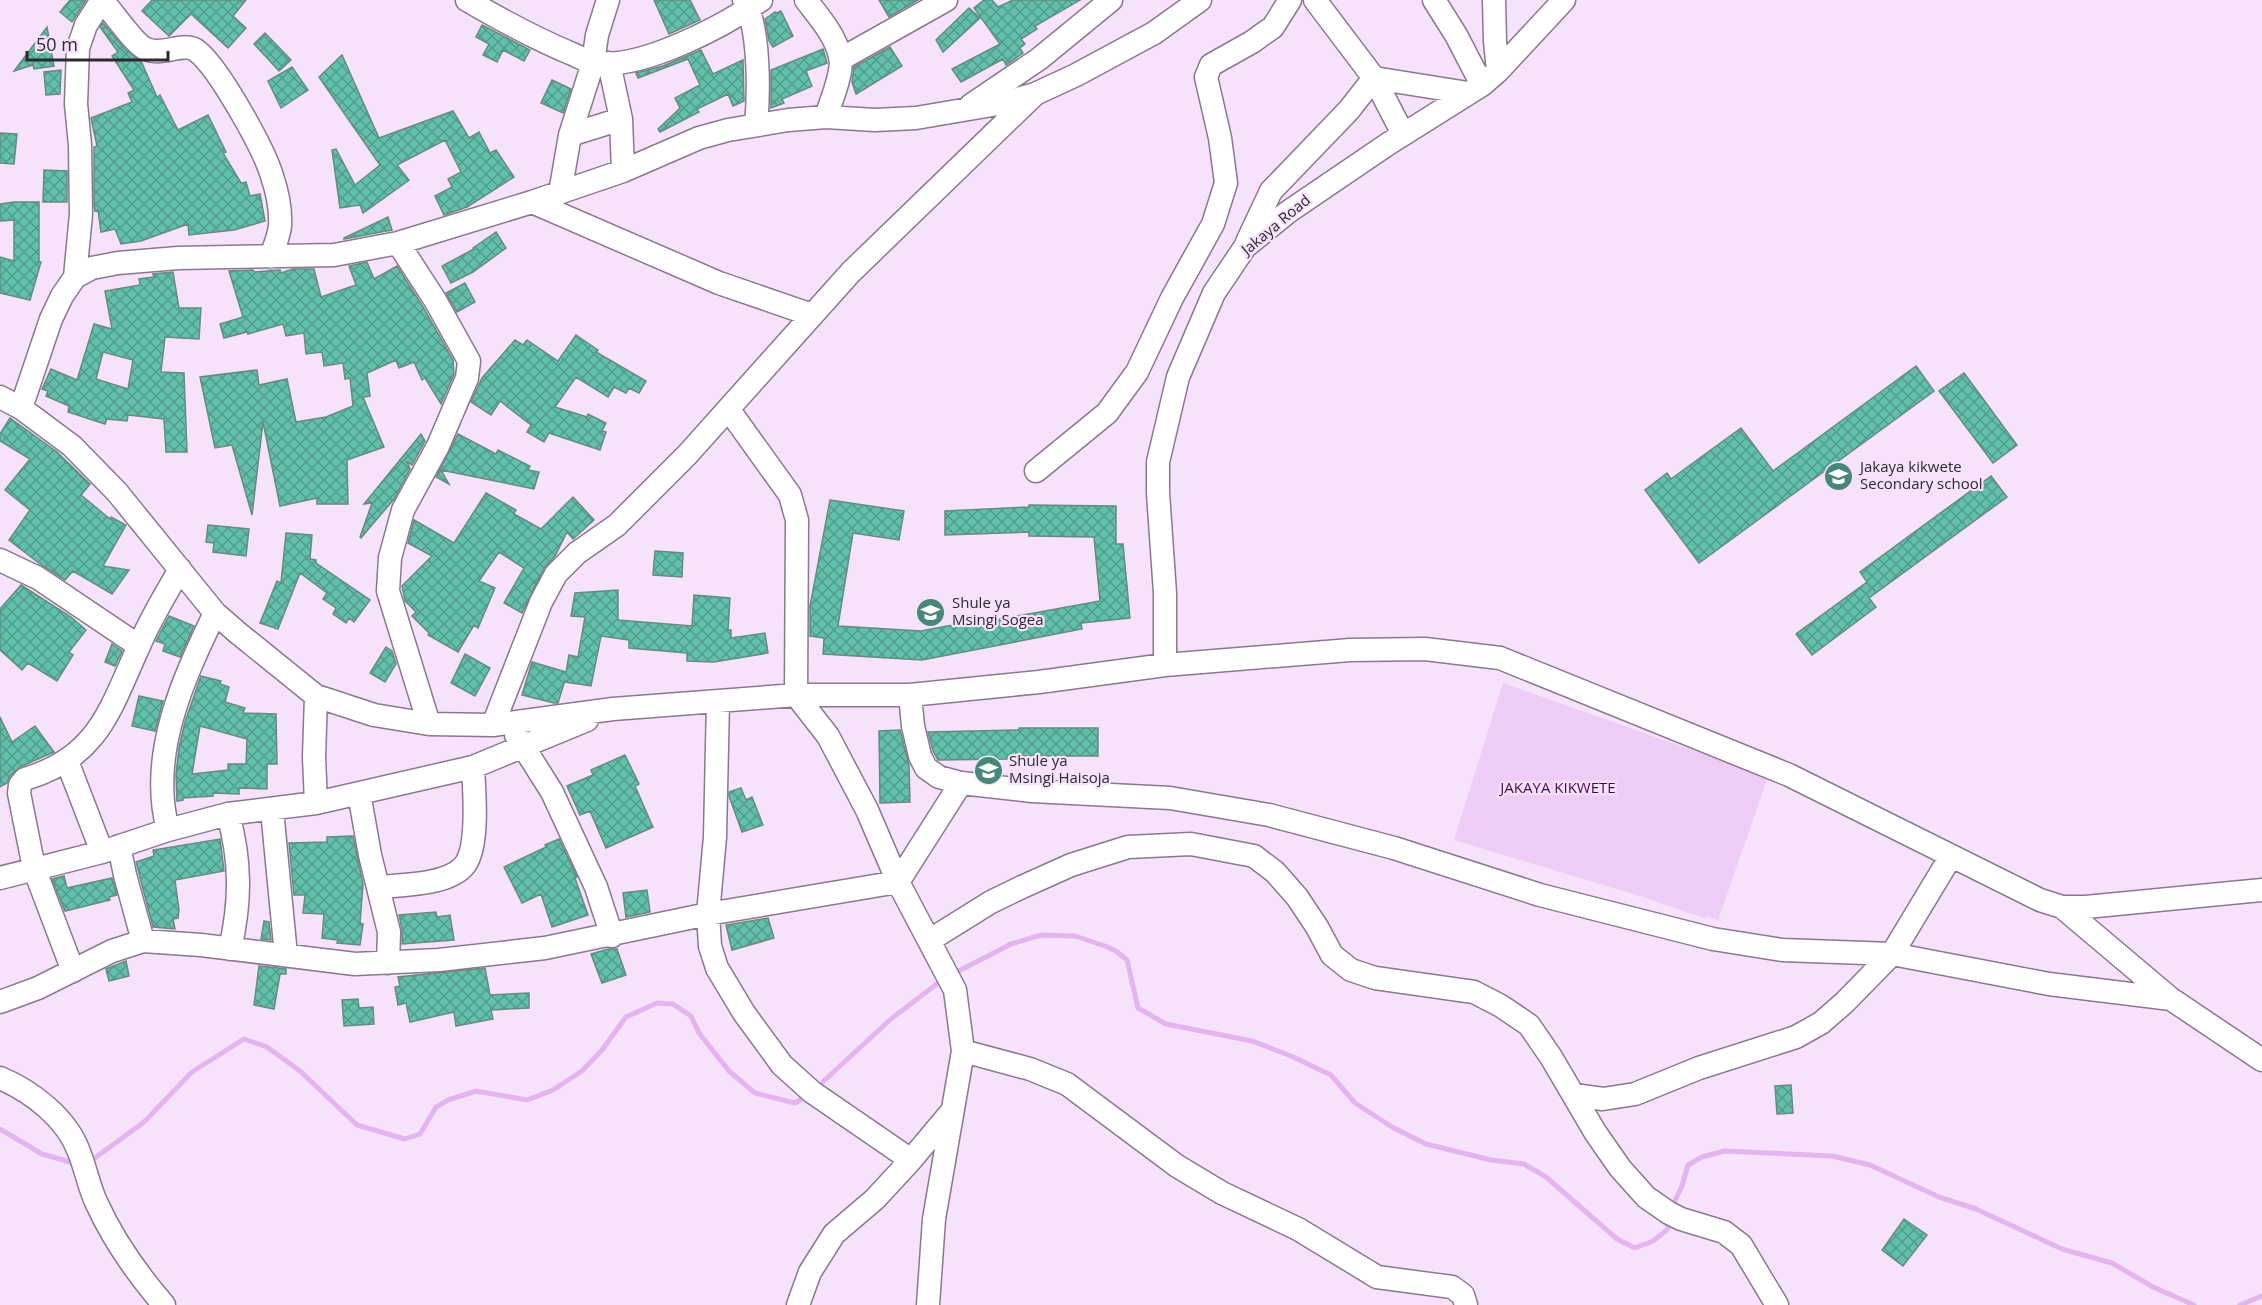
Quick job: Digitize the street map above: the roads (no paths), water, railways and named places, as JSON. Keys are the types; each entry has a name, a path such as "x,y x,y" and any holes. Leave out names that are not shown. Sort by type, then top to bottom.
{"street":[{"path":"75,277 81,214 80,145 76,104 78,48 86,25 102,0 143,48 156,53 187,47 196,49 219,76 272,175 280,227 271,257"},
{"path":"468,0 511,26 601,63 633,60 690,40 720,26 751,3"},
{"path":"608,0 597,35 601,63 621,119 623,171"},
{"path":"806,0 832,36 841,59 826,117"},
{"path":"841,59 946,0"},
{"path":"962,111 1039,59 1111,0"},
{"path":"21,408 51,319 62,296 75,277 92,268 128,262 178,258 334,255 398,243 532,202 623,171 699,138 728,130 826,117 875,120 916,118 962,111 1035,94 1143,39 1200,0"},
{"path":"1036,471 1107,413 1137,372 1167,307 1213,224 1226,183 1220,138 1206,77 1208,71 1211,65 1252,42 1273,27 1290,0"},
{"path":"1315,0 1374,78 1403,134"},
{"path":"1434,0 1483,83"},
{"path":"1483,83 1495,41 1494,0"},
{"name":"Jakaya Road","path":"1166,665 1165,593 1158,462 1178,377 1214,293 1245,247 1288,212 1483,83 1564,0"},
{"path":"751,3 757,63 756,125"},
{"path":"560,193 570,135 601,63"},
{"path":"1374,78 1483,83"},
{"path":"1245,247 1271,191 1349,110 1374,78"},
{"path":"501,724 541,602 556,574 577,553 617,525 729,410 851,272 1035,94"},
{"path":"570,135 621,119"},
{"path":"532,202 719,283 768,302 812,315"},
{"path":"398,243 435,300 469,361 467,378 438,446 403,510 390,558 388,591 429,724"},
{"path":"0,397 21,408 72,446 110,484 215,613 316,696 374,715 429,724 501,724 613,709 796,695 910,695 1039,682 1166,665 1350,650 1425,649 1500,658 1789,775 2040,900 2062,907 2161,901 2262,890"},
{"path":"729,410 790,495 797,520 796,695 828,736 867,810 898,882 956,990 963,1051 934,1219 928,1305"},
{"path":"0,560 38,578 139,646"},
{"path":"73,971 34,868 19,794 20,785 25,779 67,761 95,735 180,568"},
{"path":"168,830 161,796 165,750 176,700 215,613"},
{"path":"910,695 913,726 920,756 926,768 939,777 961,783 1032,791 1170,798 1269,815 1394,848 1540,895 1713,939 1782,950 1892,954 2049,984 2170,999"},
{"path":"316,696 314,757 316,803"},
{"path":"718,701 715,837 708,914 710,946 717,968 744,1013 782,1065 812,1092 911,1160"},
{"path":"0,878 110,849 228,814 316,803 473,767 613,709"},
{"path":"501,724 523,748 552,792 596,887 612,936"},
{"path":"67,761 124,875 143,940"},
{"path":"378,887 427,883 463,868 470,856 476,813 473,767"},
{"path":"1,998 38,988 112,951 143,940 355,964 388,963 545,948 612,936 708,914 898,882 961,783"},
{"path":"359,793 389,932 388,963"},
{"path":"272,810 286,955"},
{"path":"228,814 235,839 239,881 239,905 230,949"},
{"path":"930,940 991,902 1022,887 1071,865 1128,846 1191,844 1254,856 1275,872 1297,897 1332,955 1351,970 1374,978 1474,992 1501,1006 1529,1025 1620,1168 1646,1197 1681,1219 1725,1232 1741,1245 1777,1305"},
{"path":"1574,1095 1603,1099 1635,1094 1700,1068 1796,1036 1821,1023 1892,954 1951,856"},
{"path":"2062,907 2170,999 2262,1060"},
{"path":"963,1051 1030,1069 1067,1084 1177,1166 1222,1193 1298,1229 1377,1277 1452,1287 1463,1295 1466,1305"},
{"path":"0,1078 16,1084 43,1102 61,1122 79,1149 97,1204 135,1266 164,1305"},
{"path":"798,1305 810,1272 834,1234 875,1199 952,1111"}],"waterway":[{"path":"953,974 1011,944 1041,935 1075,936 1105,946 1127,960 1138,1008 1166,1024 1252,1041 1291,1056 1331,1075 1355,1103 1392,1127 1426,1144 1491,1160 1524,1164 1546,1177 1617,1239 1635,1248 1653,1241 1668,1229 1668,1218"},
{"path":"815,1089 891,1019 942,980"},
{"path":"88,1163 144,1122 192,1072 244,1039 267,1047 300,1071 357,1125 405,1139 420,1134 436,1107 448,1100 476,1091 527,1100 553,1090 582,1071 602,1050 626,1017 657,1003 673,1004 691,1016 699,1033 729,1071 755,1093 795,1103 808,1095"},
{"path":"0,1129 42,1154 77,1164"},
{"path":"1672,1207 1682,1186 1688,1165 1702,1157 1724,1151 1832,1156 1870,1165 1939,1197 1976,1209 2062,1249 2112,1263 2153,1287 2194,1305"},
{"path":"2240,1305 2262,1296"}],"place":[{"name":"Jakaya kikwete Secondary school","path":"1839,476"},
{"name":"Shule ya Msingi Sogea","path":"931,612"},
{"name":"Shule ya Msingi Haisoja","path":"988,770"}],"park label":[{"name":"JAKAYA KIKWETE","path":"1558,788"}]}
